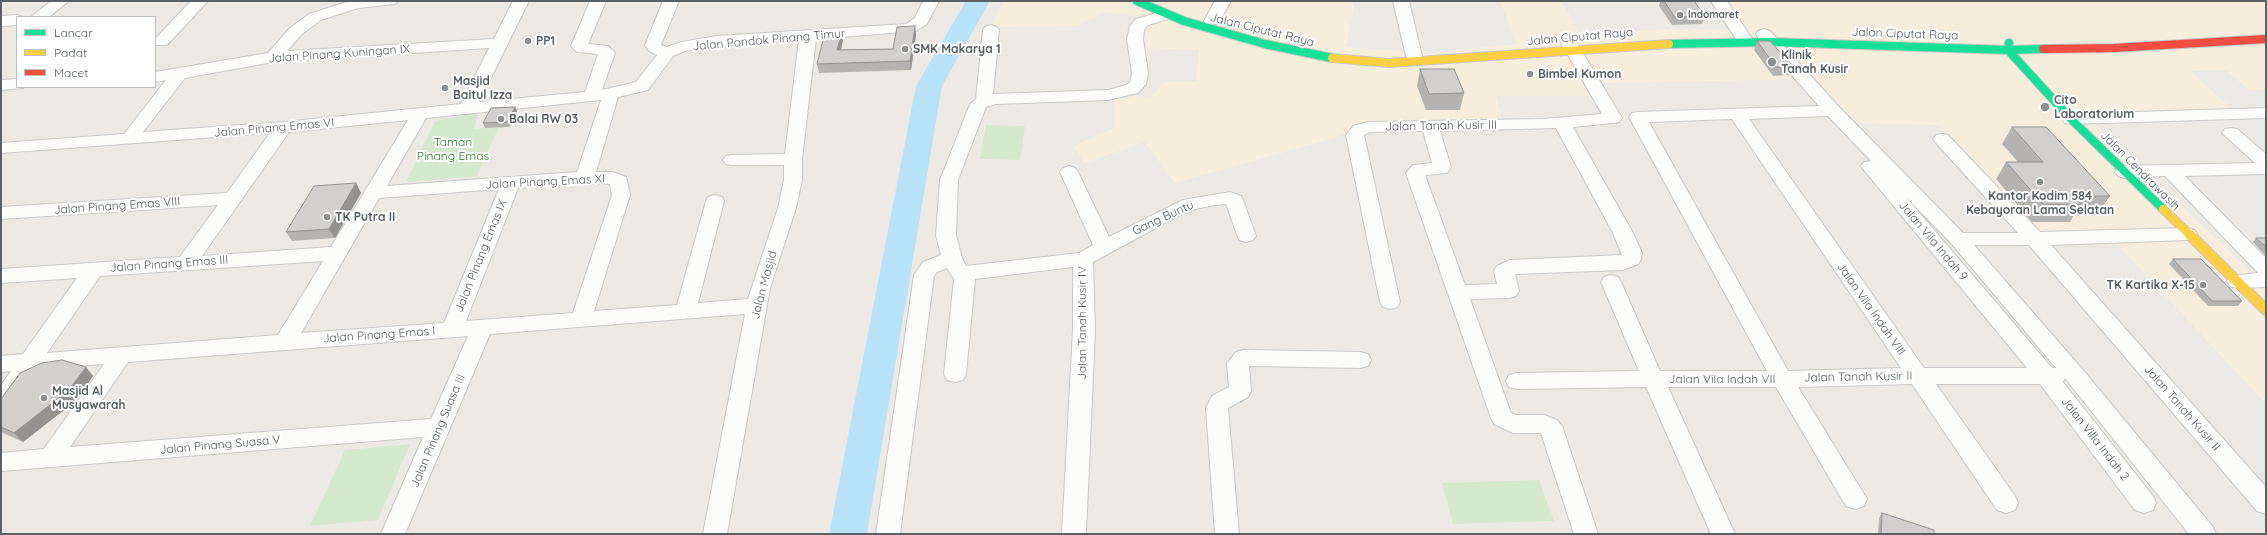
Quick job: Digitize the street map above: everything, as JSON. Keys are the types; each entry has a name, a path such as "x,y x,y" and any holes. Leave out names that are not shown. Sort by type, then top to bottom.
{"main road":[{"name":"Jalan Ciputat Raya","path":"1137,1 1268,37 1328,50 1371,55 1414,56 1572,46"},
{"name":"Jalan Ciputat Raya","path":"1163,8 1208,29 1322,57 1357,62 1412,63 1572,46 1649,36 1767,38 2034,48 2114,48 2266,39"},
{"name":"Jalan Cendrawasih","path":"2009,47 2071,119 2266,310"}],"street":[{"path":"39,16 61,1"},
{"path":"161,42 200,1"},
{"path":"273,57 296,31 315,17 356,4 390,1"},
{"path":"468,110 521,1"},
{"path":"591,97 607,53 602,49 583,49 579,46 598,1"},
{"path":"468,110 591,97 612,94 642,86 668,53 653,46 671,1"},
{"name":"Jalan Pondok Pinang Timur","path":"668,53 697,44 910,28 921,21 931,1"},
{"path":"1212,21 1223,1"},
{"path":"1401,1 1414,56"},
{"path":"1719,1 1743,38"},
{"path":"984,101 1108,95 1132,89 1138,84 1140,73 1135,40 1136,29 1142,22 1163,8"},
{"path":"1,21 16,20"},
{"path":"156,26 177,25"},
{"path":"955,374 958,267 946,235 949,180 976,110 984,101 991,30"},
{"name":"Jalan Masjid","path":"716,534 756,306 794,180 792,159 808,36"},
{"path":"1767,38 1824,111 1958,239 2075,376 2204,534"},
{"name":"Jalan Pinang Kuningan IX","path":"156,77 181,70 218,68 273,57 500,43"},
{"path":"1572,46 1625,117 1824,111"},
{"path":"128,140 181,70 156,65"},
{"path":"1,71 16,70"},
{"path":"1,85 16,84"},
{"path":"585,177 612,94"},
{"name":"Jalan Pinang Emas VI","path":"1,148 128,140 468,110"},
{"name":"Jalan Vila Indah 9","path":"1824,111 2046,376"},
{"path":"2071,119 2266,113"},
{"path":"285,342 420,114"},
{"name":"Jalan Vila Indah VIII","path":"1737,114 2006,503"},
{"name":"Jalan Tanah Kusir III","path":"1390,302 1355,136 1359,130 1368,127 1562,123 1625,117"},
{"name":"Jalan Vila Indah VII","path":"1625,117 1782,379"},
{"path":"1456,292 1509,291 1510,290 1504,271 1510,267 1622,262 1631,259 1632,253 1624,233 1562,123"},
{"path":"1430,126 1442,167 1441,169 1419,169 1415,173 1502,418 1513,424 1544,424 1549,426 1554,432 1586,534"},
{"path":"187,262 234,198 283,127"},
{"path":"2232,133 2266,163"},
{"name":"Jalan Tanah Kusir II","path":"1942,139 2034,239 2266,504"},
{"path":"732,160 792,159"},
{"path":"2124,172 2266,168"},
{"path":"2169,170 2266,270"},
{"path":"1070,172 1104,247"},
{"name":"Jalan Pinang Emas XI","path":"373,193 585,177 613,178 619,181 621,195 581,320"},
{"name":"Jalan Pinang Emas IX","path":"452,330 511,183"},
{"name":"Jalan Pinang Emas VIII","path":"1,213 234,198"},
{"name":"Gang Buntu","path":"1083,259 1190,204 1227,198 1234,200 1246,236"},
{"path":"686,311 715,201"},
{"path":"1958,239 2034,239 2187,234"},
{"name":"Jalan Pinang Emas III","path":"1,276 187,262 338,253"},
{"name":"Jalan Tanah Kusir IV","path":"888,534 924,275 930,267 958,267 1083,259 1084,330 1074,534"},
{"path":"1,402 94,269"},
{"path":"2237,281 2266,280"},
{"path":"1517,381 1653,379 1611,282"},
{"name":"Jalan Pinang Emas I","path":"1,364 756,306"},
{"name":"Jalan Pinang Suasa III","path":"393,534 482,327"},
{"path":"50,459 122,354"},
{"path":"1227,534 1217,408 1220,402 1240,392 1238,364 1244,358 1360,360"},
{"name":"Jalan Tanah Kusir II","path":"1782,379 1917,376 2075,376"},
{"name":"Jalan Villa Indah 2","path":"2046,376 2144,503"},
{"name":"Jalan Vila Indah VII","path":"1723,534 1653,379 1782,379"},
{"name":"Jalan Tanah Kusir II","path":"1782,379 1855,499"},
{"name":"Jalan Pinang Suasa V","path":"1,462 439,427"}],"shaded area":[{"path":"1004,1 1352,1 1354,7 1346,47 1429,53 1517,44 1500,1 1561,1 1581,35 1670,29 1748,30 1724,1 2266,1 2266,90 2250,90 2225,70 2190,71 2239,115 2090,119 2266,286 2266,404 2118,245 2041,245 1938,125 1855,123 1815,79 1602,83 1606,96 1496,96 1504,125 1362,124 1337,137 1175,183 1145,142 1084,163 1073,146 1115,128 1114,95 1151,97 1164,82 1196,81 1199,50 1146,48 1145,18 1105,12 1077,26 990,27"}],"green space":[{"name":"Taman Pinang Emas","path":"479,112 474,129 499,127 477,176 406,182 435,121"},
{"path":"986,125 1025,126 1020,160 980,159"},
{"path":"410,444 378,520 310,526 345,450"},
{"path":"1539,480 1554,521 1453,524 1442,483"}],"building":[{"path":"1664,1 1694,1 1705,16 1675,17"},
{"path":"915,26 910,61 817,64 825,32 842,32 837,50 893,49 897,27"},
{"path":"1757,41 1770,41 1794,67 1776,67"},
{"path":"1420,69 1454,69 1464,93 1429,94"},
{"path":"515,107 507,122 483,123 491,108"},
{"path":"2012,127 2046,127 2110,196 2073,196 2081,204 2043,204 2006,162 2043,162"},
{"path":"356,183 329,229 286,232 314,186"},
{"path":"2256,238 2266,238 2266,247"},
{"name":"TK Kartika X-15","path":"2173,259 2201,259 2242,301 2212,301"},
{"name":"Masjid Al Musyawarah","path":"62,360 86,367 69,390 14,433 1,427 1,399 20,373 42,363"},
{"path":"1882,513 1934,530 1934,534 1881,534"}],"waterway":[{"path":"848,534 929,86 978,1"}],"traffic: fast":[{"path":"1137,1 1184,21 1265,44 1332,58"},
{"path":"1669,44 1771,42 2008,50 2043,49"},
{"path":"2009,43 2008,50 2071,119 2163,209"}],"traffic: slow":[{"path":"1332,58 1389,63 1669,44"},
{"path":"2163,209 2266,310"}],"traffic: jam":[{"path":"2043,49 2114,48 2266,39"}],"place":[{"name":"Indomaret","path":"1680,15"},
{"name":"PP1","path":"528,41"},
{"name":"SMK Makarya 1","path":"905,49"},
{"name":"Klinik Tanah Kusir","path":"1772,62"},
{"name":"Bimbel Kumon","path":"1530,74"},
{"name":"Masjid Baitul Izza","path":"445,88"},
{"name":"Cito Laboratorium","path":"2045,107"},
{"name":"Balai RW 03","path":"501,119"},
{"name":"Kantor Kodim 584 Kebayoran Lama Selatan","path":"2040,182"},
{"name":"TK Putra II","path":"327,217"},
{"name":"TK Kartika X-15","path":"2203,285"},
{"name":"Masjid Al Musyawarah","path":"44,398"}]}
